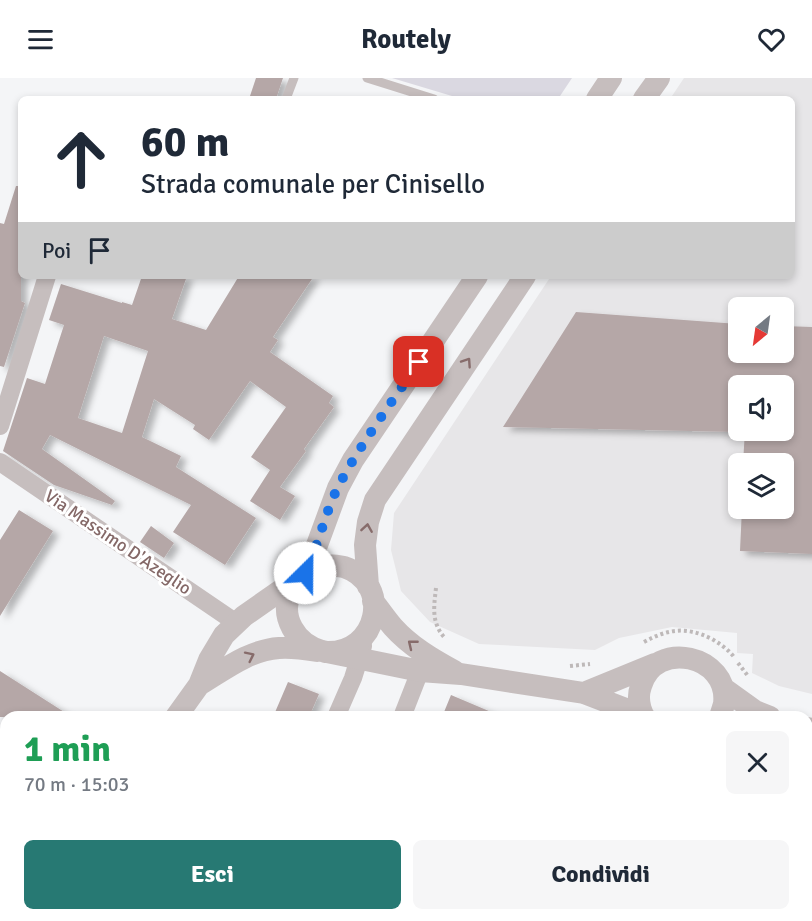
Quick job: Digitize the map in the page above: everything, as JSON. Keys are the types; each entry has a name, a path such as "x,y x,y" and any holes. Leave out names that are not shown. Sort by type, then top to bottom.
{"street":[{"path":"599,96 611,78"},
{"path":"646,96 659,78"},
{"path":"0,426 46,279"},
{"path":"371,624 364,637 355,645 340,651 323,652 308,646 294,632 288,619 289,595 313,556 338,488 353,460 475,279"},
{"path":"339,711 353,678 374,612 365,545 368,522 375,500 523,279"},
{"name":"Via Massimo D'Azeglio","path":"0,462 235,622"},
{"path":"180,711 199,686 217,645 235,622 301,576 318,567 336,565 351,570 360,577 392,626 418,649 461,674"},
{"path":"199,686 261,651 281,647 323,652 420,671 461,674 584,693 629,711"},
{"path":"584,693 665,660 679,657 694,658 707,665 717,675 723,688 724,703 722,711"},
{"path":"642,711 639,703 640,688 645,675 656,664"},
{"path":"404,711 420,671"},
{"path":"723,688 755,711"}],"lane":[{"path":"287,96 294,78"},
{"path":"367,78 424,96"}],"path":[{"path":"436,588 434,616 440,633 447,641"}],"shaded area":[{"path":"392,78 572,78 560,96 452,96"},
{"path":"684,78 812,78 812,694 779,686 752,673 753,654 737,653 737,633 672,627 619,638 595,650 479,644 430,622 401,591 391,550 394,513 549,279 795,279 795,96 672,96"}],"building":[{"path":"256,78 283,78 277,96 250,96"},
{"path":"16,186 18,186 18,279 21,279 21,301 25,303 4,367 0,366 0,223 4,224"},
{"path":"141,279 186,279 172,319 206,330 237,279 312,279 273,337 278,340 270,352 333,396 329,403 334,407 280,487 295,496 280,520 250,501 270,470 251,457 286,407 250,381 209,440 193,429 195,425 154,399 142,437 181,456 176,467 256,518 225,565 173,532 191,505 50,435 42,449 115,501 112,505 54,485 3,451 27,378 45,384 64,325 49,320 61,284 132,305","holes":["104,336 148,351 122,433 78,418"]},
{"path":"576,312 728,323 728,363 794,363 794,326 812,327 812,554 740,551 741,519 794,519 794,453 744,453 744,441 794,441 794,375 728,375 728,432 503,427"},
{"path":"19,510 53,531 0,616 0,540"},
{"path":"151,526 174,543 164,558 140,542"},
{"path":"0,671 63,711 0,711"},
{"path":"288,682 319,694 312,711 276,711"},
{"path":"451,695 489,711 444,711"}],"route":[{"path":"305,573 303,575 313,556 338,488 353,460 419,362"}]}
